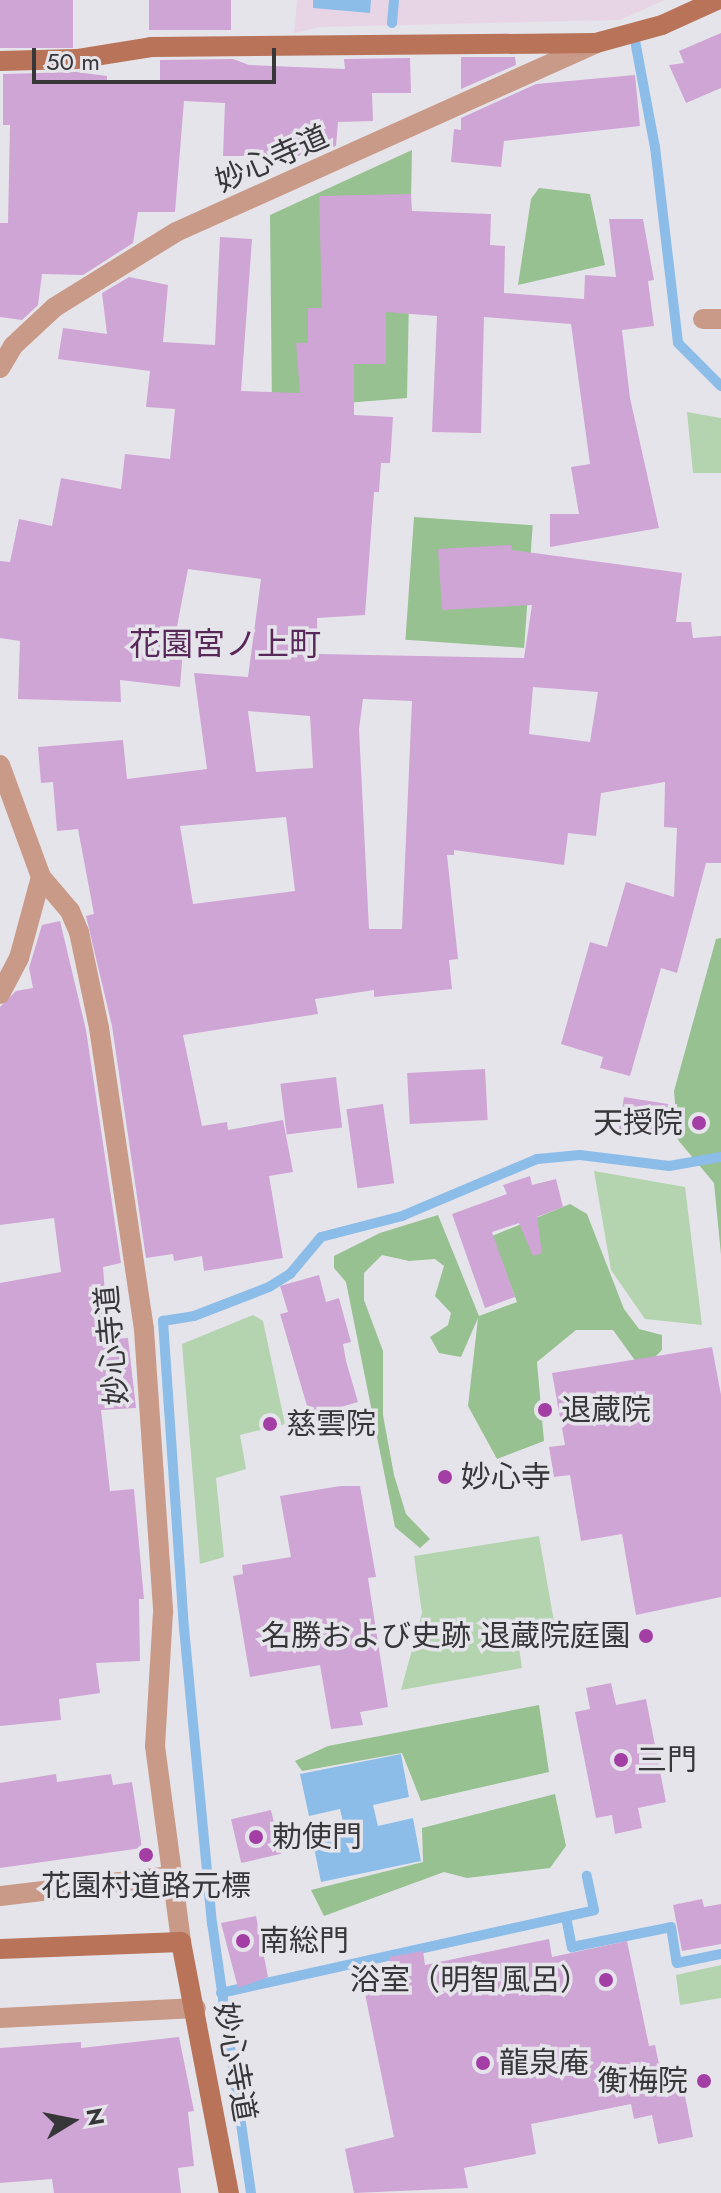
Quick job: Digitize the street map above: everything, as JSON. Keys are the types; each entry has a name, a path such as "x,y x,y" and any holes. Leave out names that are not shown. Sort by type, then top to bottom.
{"main road":[{"path":"0,61 77,59 151,47 596,43 656,26 717,0"},
{"path":"0,1949 181,1942"},
{"name":"妙心寺道","path":"181,1942 229,2193"}],"street":[{"name":"妙心寺道","path":"0,368 13,346 55,307 176,232 596,43"},
{"name":"妙心寺道","path":"0,765 41,877 70,911 79,932 99,1028 138,1286 163,1612 155,1746 181,1942"},
{"path":"0,994 19,958 41,877"},
{"path":"0,1896 171,1876"},
{"path":"0,2018 196,2008"}],"shaded area":[{"path":"297,0 665,0 620,20 320,27 294,33"}],"green space":[{"path":"412,150 407,398 272,409 270,215"},
{"path":"539,188 590,194 605,265 518,285 531,199"},
{"path":"687,412 721,418 721,473 693,473"},
{"path":"414,517 533,525 524,648 405,640"},
{"name":"天授院","path":"721,938 721,1255 714,1183 678,1140 674,1091 716,939"},
{"path":"594,1171 685,1187 702,1325 645,1319 611,1270"},
{"path":"570,1204 587,1214 624,1309 639,1329 662,1335 662,1350 642,1370 613,1330 576,1330 537,1362 544,1441 497,1459 468,1406 478,1318 461,1357 439,1353 430,1337 448,1325 451,1313 435,1296 444,1266 435,1259 409,1261 382,1255 364,1273 364,1300 383,1351 383,1415 394,1475 406,1514 430,1539 420,1548 395,1527 346,1282 334,1268 334,1256 380,1233 438,1215 479,1316 517,1302 492,1236"},
{"path":"253,1315 263,1321 285,1424 240,1435 246,1469 216,1478 224,1557 200,1564 182,1344"},
{"path":"539,1536 557,1639 519,1647 522,1668 401,1690 422,1613 414,1556"},
{"path":"539,1705 549,1772 421,1801 402,1753 302,1771 295,1761 328,1746"},
{"path":"555,1794 566,1846 550,1868 467,1878 444,1872 324,1916 311,1890 423,1862 422,1828"},
{"path":"721,1965 721,1998 680,2005 676,1975"}],"water":[{"path":"313,0 371,0 370,13 313,8"},
{"path":"401,1754 409,1797 373,1805 378,1826 413,1818 421,1861 321,1882 312,1838 345,1831 340,1809 309,1816 300,1774"}],"building":[{"path":"0,0 73,0 73,48 0,48"},
{"path":"149,0 231,0 231,30 149,30"},
{"path":"721,33 721,88 686,103 669,65 684,63 679,51"},
{"path":"461,57 515,57 516,65 461,89"},
{"path":"410,58 411,93 372,93 373,121 338,122 336,146 313,156 223,156 225,103 184,101 175,212 138,212 133,243 83,275 42,274 38,305 22,320 0,317 0,223 8,223 10,125 3,125 3,74 76,72 107,76 107,83 160,84 160,60 233,59 249,65 345,69 344,59"},
{"path":"635,75 640,126 504,141 501,167 451,162 454,129 461,130 461,118 536,84"},
{"path":"411,194 412,211 491,214 490,245 505,246 504,293 584,299 585,275 616,277 609,219 643,219 654,280 648,281 654,326 622,330 630,398 659,528 550,547 550,514 579,514 571,467 590,464 571,324 484,317 481,433 432,432 437,316 386,312 386,364 354,364 354,415 393,417 390,463 381,463 379,492 374,492 365,615 317,618 318,654 524,658 532,605 442,610 438,549 511,545 512,550 682,573 676,622 691,622 693,638 721,636 721,863 706,863 677,973 661,968 630,1076 600,1068 603,1057 561,1044 590,942 607,947 626,882 674,897 677,828 664,827 665,782 601,793 596,836 568,833 564,865 454,850 454,855 447,855 458,959 449,960 452,989 374,997 374,990 315,999 318,1014 183,1035 202,1126 227,1122 228,1130 283,1120 293,1172 269,1176 283,1258 204,1271 202,1256 174,1261 173,1254 146,1258 112,1026 86,916 94,914 78,829 57,831 53,782 41,783 38,747 123,740 127,779 207,769 194,673 248,677 261,579 188,569 175,637 184,638 180,687 120,680 121,702 18,699 20,641 0,638 0,561 10,562 19,519 52,526 61,478 121,489 125,454 170,459 175,409 146,407 150,371 58,359 63,328 107,334 102,293 129,277 168,285 163,342 215,345 220,237 252,239 241,391 300,393 296,343 308,343 308,308 322,308 319,196","holes":["533,687 598,692 590,742 529,734","363,699 412,701 402,929 369,929 359,729","248,711 310,716 313,768 256,772","286,817 295,891 193,904 180,826"]},
{"path":"60,921 86,1030 121,1263 103,1267 105,1293 111,1339 128,1338 136,1408 101,1410 110,1491 134,1489 144,1599 139,1599 140,1661 96,1663 100,1693 59,1699 61,1720 0,1726 0,1283 61,1272 54,1218 0,1225 0,1007 16,991 33,988 29,968 42,925"},
{"path":"485,1069 488,1120 410,1124 407,1073"},
{"path":"336,1077 342,1128 287,1134 280,1084"},
{"path":"624,1097 669,1104 664,1138 619,1131"},
{"path":"383,1104 394,1183 357,1188 346,1109"},
{"path":"530,1176 532,1185 556,1179 563,1207 537,1217 542,1253 533,1256 519,1223 492,1232 515,1297 485,1308 452,1214 507,1194 503,1185"},
{"path":"319,1275 326,1302 339,1298 351,1342 343,1344 346,1361 358,1402 310,1416 280,1314 288,1312 280,1286"},
{"path":"712,1347 721,1395 721,1597 636,1615 622,1534 581,1541 570,1475 554,1477 549,1447 565,1445 552,1373"},
{"path":"340,1486 360,1486 376,1577 368,1578 388,1707 360,1712 363,1725 331,1729 320,1665 250,1677 233,1576 243,1574 242,1565 291,1557 280,1496"},
{"name":"三門","path":"611,1683 616,1705 646,1699 666,1802 638,1808 642,1828 615,1834 612,1815 596,1818 575,1712 590,1709 586,1688"},
{"path":"56,1774 57,1782 111,1774 113,1785 132,1782 142,1848 0,1868 0,1783"},
{"name":"勅使門","path":"271,1810 281,1854 241,1863 231,1819"},
{"path":"702,1899 704,1907 721,1904 721,1944 682,1951 673,1905"},
{"name":"南総門","path":"256,1916 268,1977 238,1988 221,1923"},
{"path":"549,1939 552,1957 627,1941 649,2046 655,2045 662,2079 681,2075 693,2137 658,2144 652,2115 634,2119 631,2104 531,2124 536,2154 464,2168 468,2188 354,2193 345,2149 394,2137 362,1979 392,1973 389,1957 423,1951 425,1965"},
{"path":"179,2037 194,2111 188,2112 194,2166 178,2168 181,2193 54,2193 52,2179 0,2183 0,2048 81,2042 81,2048"}],"waterway":[{"path":"392,23 394,0"},
{"path":"633,30 655,147 678,343 721,386"},
{"path":"251,2193 212,1924 184,1629 163,1321 194,1316 269,1287 290,1274 321,1237 402,1216 537,1159 580,1155 669,1166 721,1157"},
{"path":"221,1993 594,1910 587,1876"},
{"path":"566,1917 572,1947 671,1927 677,1963 721,1954"}],"place":[{"name":"天授院","path":"699,1123"},
{"name":"退蔵院","path":"545,1410"},
{"name":"慈雲院","path":"270,1424"},
{"name":"妙心寺","path":"445,1477"},
{"name":"名勝および史跡 退蔵院庭園","path":"646,1636"},
{"name":"三門","path":"621,1760"},
{"name":"勅使門","path":"256,1837"},
{"name":"花園村道路元標","path":"146,1855"},
{"name":"南総門","path":"243,1941"},
{"name":"浴室（明智風呂）","path":"606,1980"},
{"name":"龍泉庵","path":"483,2063"},
{"name":"衡梅院","path":"704,2081"}],"district":[{"name":"花園宮ノ上町","path":"225,644"}]}
